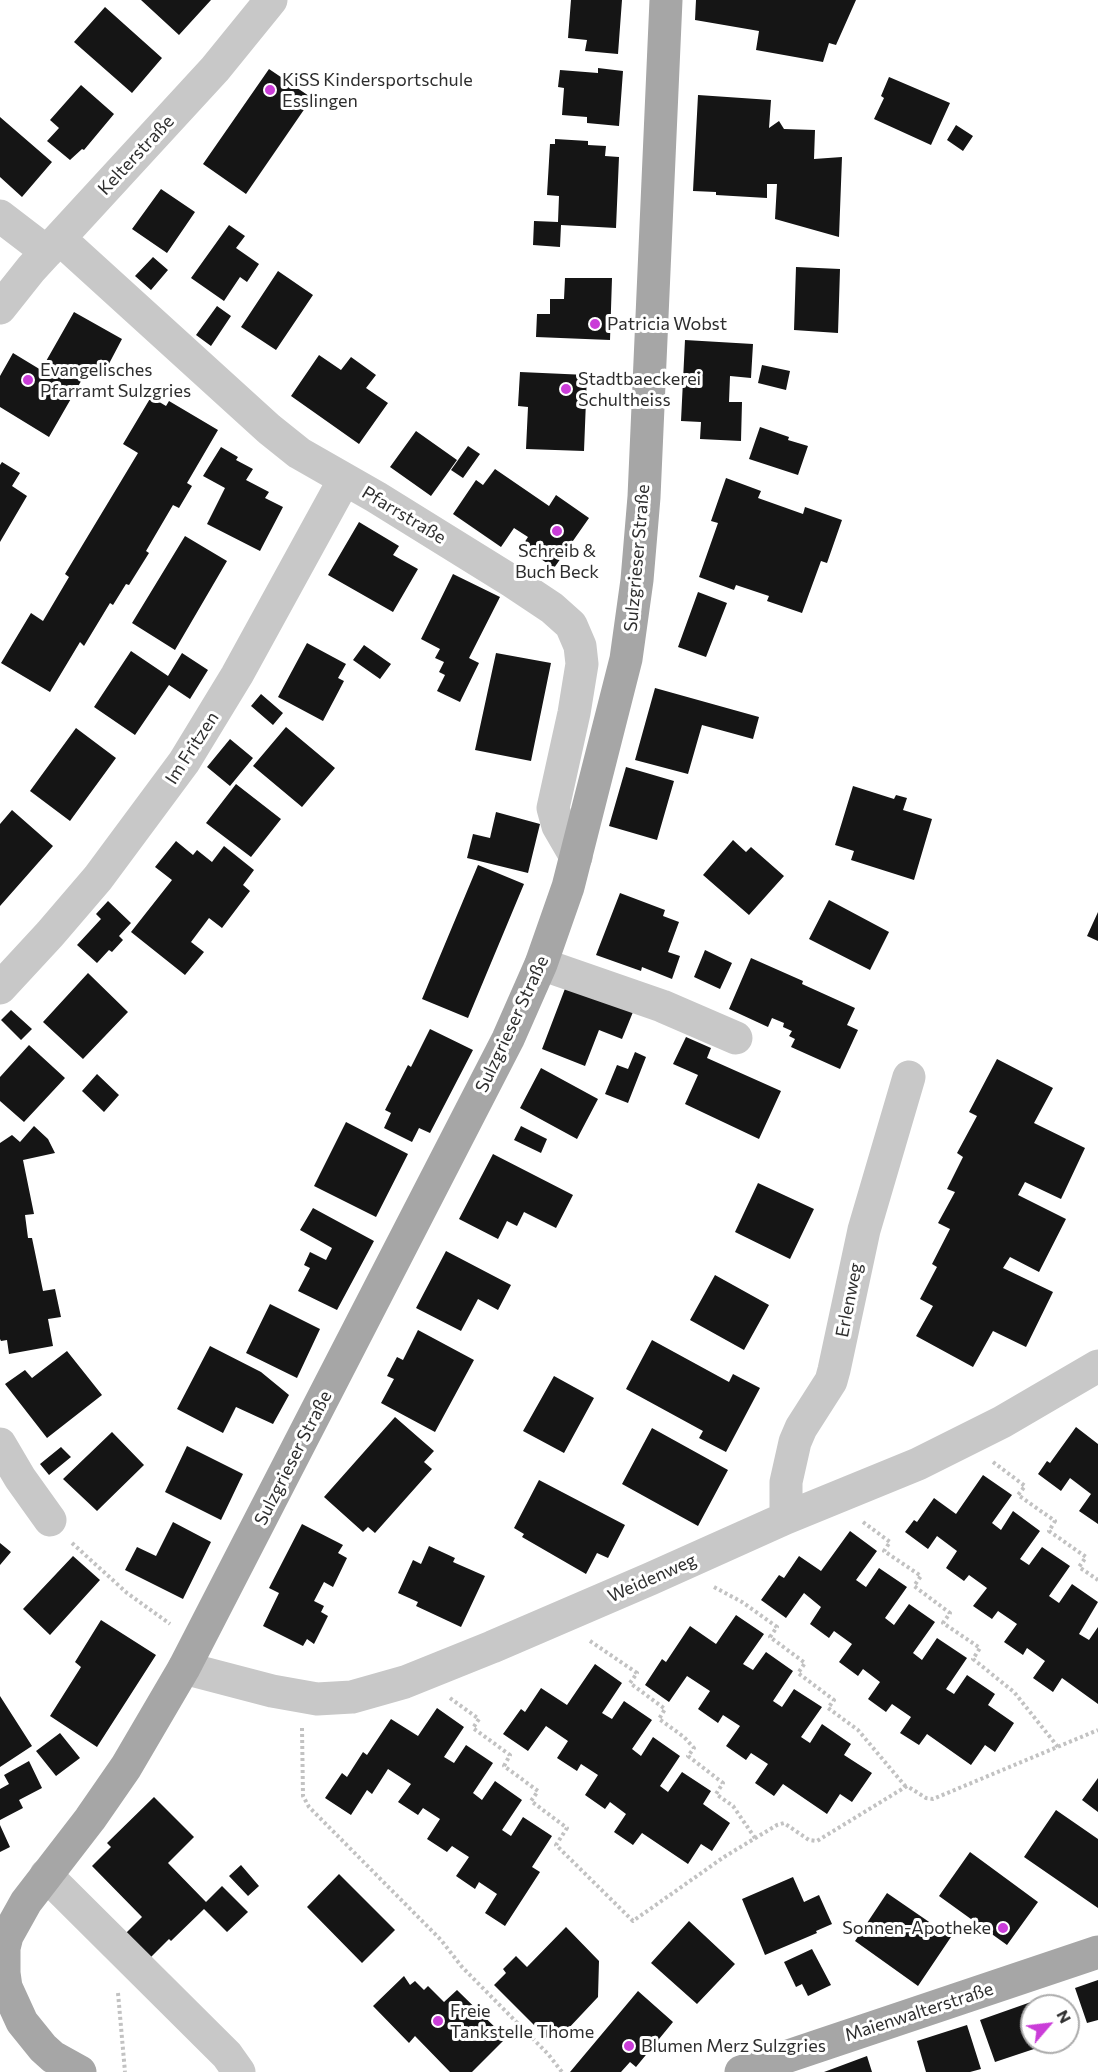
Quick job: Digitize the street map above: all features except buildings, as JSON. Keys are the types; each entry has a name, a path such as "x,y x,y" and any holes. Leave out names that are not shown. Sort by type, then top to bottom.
{"main road":[{"name":"Sulzgrieser Straße","path":"4,1935 110,1791 148,1732 184,1668 503,1049 541,964 557,920 576,857 626,659 637,580 644,498 666,0"},
{"path":"4,1935 5,1980 11,2000 22,2022 43,2049 80,2072"},
{"name":"Maienwalterstraße","path":"741,2072 1098,1952"}],"street":[{"name":"Kelterstraße","path":"0,308 19,282 215,69 271,0"},
{"name":"Pfarrstraße","path":"0,216 54,245 298,453 376,497 521,587 566,620 574,631 580,646 581,673 553,808 558,826 576,857"},
{"name":"Im Fritzen","path":"0,988 98,878 184,762 237,675 344,480"},
{"path":"541,964 684,1014 736,1038"},
{"name":"Erlenweg","path":"786,1518 786,1482 795,1442 801,1428 831,1381 864,1230 909,1077"},
{"name":"Weidenweg","path":"184,1668 302,1698 352,1697 387,1688 429,1673 786,1518 918,1464 1058,1391 1098,1366"},
{"path":"0,1444 24,1484 50,1520"},
{"path":"46,1875 227,2055 239,2072"}],"path":[{"path":"966,1441 1025,1486 1018,1495 1055,1521 1049,1531 1086,1557 1079,1567 1098,1580"},
{"path":"836,1498 860,1520 890,1542 884,1551 921,1576 914,1586 950,1612 943,1623 980,1648 973,1659 1014,1692 1058,1747"},
{"path":"50,1520 108,1577 156,1615"},
{"path":"696,1559 712,1586 742,1602 777,1627 770,1637 805,1663 798,1673 834,1700 828,1708 858,1730 906,1787"},
{"path":"563,1616 580,1634 637,1672 630,1683 665,1709 659,1719 684,1737 694,1748 688,1756 723,1783 716,1794 733,1806 755,1838"},
{"path":"429,1673 446,1695 479,1719 473,1728 510,1755 504,1766 538,1791 531,1801 567,1828 556,1845 633,1921 724,1857 777,1825 784,1823 809,1840 817,1841 906,1787 909,1786 926,1798 933,1799 1098,1730"},
{"path":"302,1698 303,1796 307,1803 441,1940 462,1967 548,2054 562,2072"},
{"path":"114,1941 126,2072"}],"place":[{"name":"KiSS Kindersportschule Esslingen","path":"270,90"},
{"name":"Patricia Wobst","path":"595,324"},
{"name":"Evangelisches Pfarramt Sulzgries","path":"28,380"},
{"name":"Stadtbaeckerei Schultheiss","path":"566,389"},
{"name":"Schreib & Buch Beck","path":"557,531"},
{"name":"Sonnen-Apotheke","path":"1003,1928"},
{"name":"Freie Tankstelle Thome","path":"438,2021"},
{"name":"Blumen Merz Sulzgries","path":"629,2046"}]}
